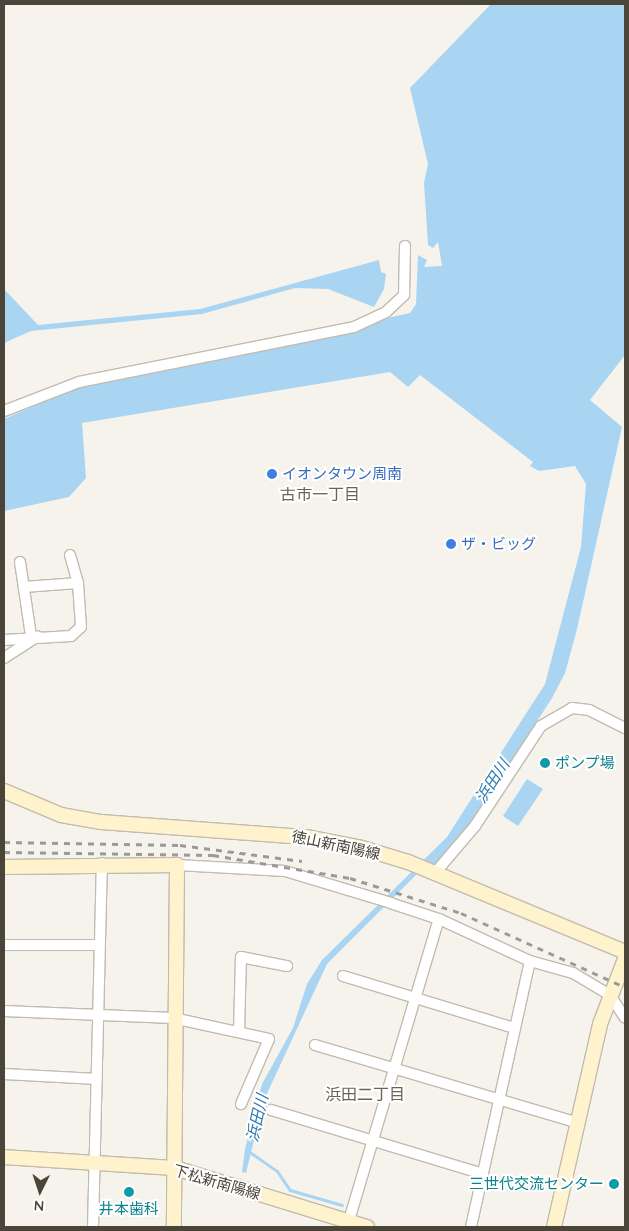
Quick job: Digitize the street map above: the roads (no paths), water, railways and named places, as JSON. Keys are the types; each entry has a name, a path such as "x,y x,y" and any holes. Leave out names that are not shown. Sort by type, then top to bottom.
{"main road":[{"name":"徳山新南陽線","path":"4,791 61,815 307,837 415,865 625,952"},
{"path":"4,867 102,863 177,865 172,1018 175,1168 174,1227"},
{"path":"554,1227 610,995 625,959"},
{"name":"下松新南陽線","path":"4,1157 175,1168 348,1225 367,1227"}],"street":[{"path":"4,411 79,382 354,327 386,312 404,295 405,246"},
{"path":"4,640 35,636 71,636 81,627 78,583 70,555"},
{"path":"20,562 35,636"},
{"path":"24,586 78,583"},
{"path":"4,658 35,636"},
{"path":"432,872 475,826 541,726 572,708 589,710 625,728"},
{"path":"93,1227 97,1079 97,945 102,863"},
{"path":"177,865 285,871 388,901 439,919 530,961 573,973 610,995 625,1018"},
{"path":"348,1225 414,996 439,919"},
{"path":"4,945 97,945"},
{"path":"239,1032 240,957 286,966"},
{"path":"471,1227 530,961"},
{"path":"343,976 414,996 514,1028"},
{"path":"4,1011 96,1013 172,1018 269,1039 241,1104"},
{"path":"315,1045 392,1070 500,1098 578,1123"},
{"path":"4,1074 97,1079"},
{"path":"271,1110 373,1139 483,1174"}],"water":[{"name":"浜田川","path":"491,4 625,4 625,355 590,400 622,427 577,629 565,673 552,698 471,824 438,862 417,874 327,964 264,1100 246,1173 242,1172 245,1149 262,1084 293,1028 307,984 322,960 447,837 545,684 581,547 586,484 575,466 539,471 530,466 533,462 420,375 408,387 390,372 82,423 86,478 69,497 4,511 4,419 80,386 410,313 416,304 418,255 427,260 424,267 442,266 438,242 433,248 428,245 424,183 428,164 410,88"},
{"path":"379,260 381,272 386,274 384,289 374,307 328,289 295,288 202,314 31,331 4,343 4,289 38,325 200,309"},
{"path":"527,779 543,789 518,826 503,816"}],"waterway":[{"path":"251,1153 277,1171 290,1190 342,1205"}],"railway":[{"path":"4,842 180,845 302,861"},
{"path":"4,852 213,855 350,878 461,913 625,987"}],"place":[{"name":"イオンタウン周南","path":"272,474"},
{"name":"ザ・ビッグ","path":"451,544"},
{"name":"ポンプ場","path":"545,763"},
{"name":"三世代交流センター","path":"614,1184"},
{"name":"井本歯科","path":"129,1192"}],"district":[{"name":"古市一丁目","path":"320,494"},
{"name":"浜田二丁目","path":"365,1094"}]}
